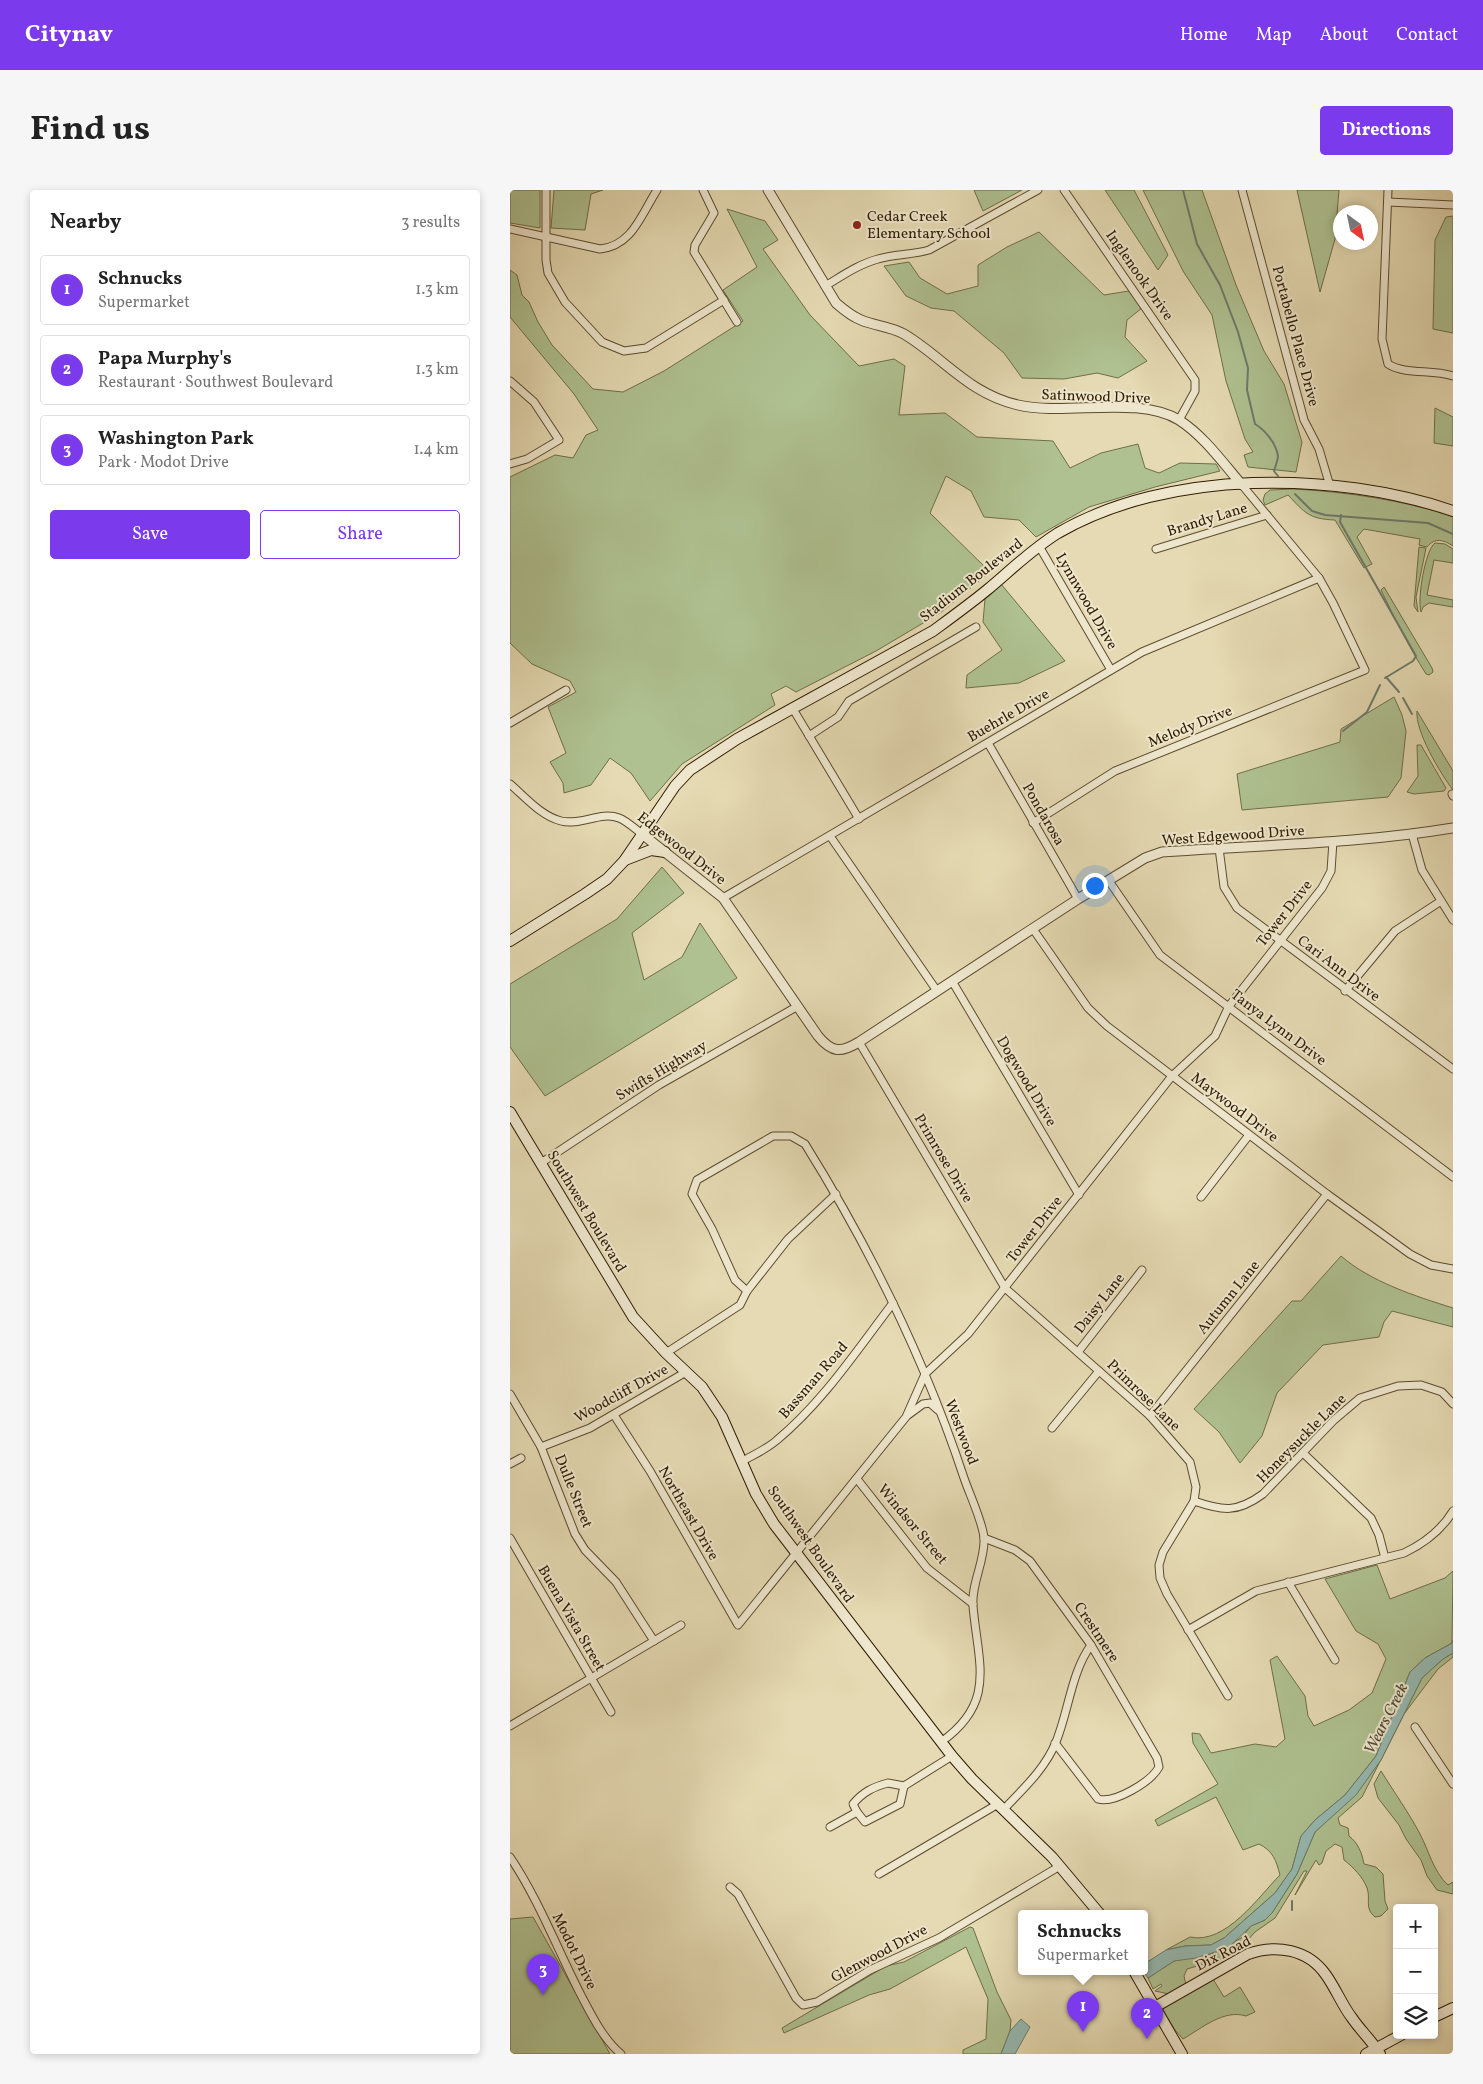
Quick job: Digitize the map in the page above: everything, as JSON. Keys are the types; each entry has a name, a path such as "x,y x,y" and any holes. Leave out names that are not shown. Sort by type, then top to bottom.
{"main road":[{"name":"Stadium Boulevard","path":"510,941 586,894 607,878 624,861 675,786 690,770 737,740 933,630 963,609 1039,546 1066,529 1102,512 1123,504 1190,490 1242,485 1330,486 1407,498 1453,511"},
{"path":"624,861 651,850 665,852"},
{"name":"Southwest Boulevard","path":"510,1112 633,1317 666,1353 702,1387 722,1416 756,1494 796,1554 952,1756 1060,1866 1097,1910"},
{"name":"Dix Road","path":"1155,2007 1248,1954 1263,1949 1290,1950 1303,1955 1321,1969 1352,2020 1379,2051"},
{"path":"1136,1975 1182,2054"},
{"path":"1147,1994 1160,1998 1177,1995"},
{"path":"1438,2015 1453,2008"},
{"path":"1366,2054 1379,2051 1396,2039"}],"street":[{"path":"546,190 546,260 554,287 602,342 613,348 633,351 646,348 724,300"},
{"path":"510,229 600,249 612,248 621,244 630,234 657,190"},
{"path":"703,190 714,213 694,245 694,252 737,322"},
{"name":"Satinwood Drive","path":"768,190 836,303 849,314 862,321 895,329 962,380 991,396 1017,405 1044,410 1139,408 1154,411 1178,420 1204,442 1319,578 1334,603 1365,670"},
{"path":"825,286 866,263 880,258 914,254 928,250 1038,190"},
{"name":"Inglenook Drive","path":"1064,190 1193,376 1196,385 1195,390 1178,420"},
{"name":"Portabello Place Drive","path":"1242,190 1304,420 1319,449 1330,486"},
{"path":"1388,190 1382,338 1388,364 1397,370 1421,370 1453,376"},
{"path":"1388,202 1453,206"},
{"path":"510,381 534,402 559,440 526,460 510,464"},
{"name":"Brandy Lane","path":"1156,549 1267,515"},
{"name":"Lynnwood Drive","path":"1039,546 1111,670"},
{"name":"Buehrle Drive","path":"723,898 1142,652 1319,578"},
{"path":"809,736 838,717 849,701 976,627"},
{"name":"Melody Drive","path":"1033,823 1116,771 1365,670"},
{"path":"510,723 566,690"},
{"path":"793,709 859,819"},
{"name":"Pondarosa","path":"988,743 1078,899"},
{"name":"Edgewood Drive","path":"510,784 537,808 560,821 581,822 613,817 620,819 642,834 723,898 818,1036 830,1049 843,1051 859,1042"},
{"name":"West Edgewood Drive","path":"859,1042 1078,899 1145,858 1162,852 1333,841 1412,834 1453,828"},
{"path":"1412,834 1422,870 1453,920"},
{"path":"830,836 937,991"},
{"name":"Tower Drive","path":"738,1625 906,1417 925,1374 968,1334 1172,1076 1215,1036 1229,1006 1322,888 1331,871 1333,841"},
{"name":"Cari Ann Drive","path":"1219,848 1224,887 1237,908 1345,991 1453,1069"},
{"name":"Tanya Lynn Drive","path":"1109,881 1160,955 1453,1177"},
{"path":"1345,991 1395,931 1441,901"},
{"name":"Maywood Drive","path":"1033,929 1088,1008 1107,1026 1327,1194 1410,1254 1431,1265 1453,1269"},
{"name":"Dogwood Drive","path":"952,981 1079,1195"},
{"name":"Swifts Highway","path":"541,1163 659,1086 798,1006"},
{"name":"Primrose Drive","path":"859,1042 1005,1288"},
{"path":"1201,1197 1249,1135"},
{"name":"Westwood","path":"747,1291 735,1280 712,1228 692,1194 696,1180 773,1136 791,1136 804,1144 836,1194 873,1260 925,1374 984,1538 973,1604 982,1664 980,1684 974,1705 958,1730 941,1742"},
{"path":"666,1353 740,1305 747,1291 788,1239 836,1194"},
{"name":"Autumn Lane","path":"1150,1416 1327,1194"},
{"name":"Daisy Lane","path":"1078,1352 1142,1270"},
{"name":"Primrose Lane","path":"1005,1288 1150,1416 1190,1462 1196,1487 1194,1501"},
{"name":"Bassman Road","path":"741,1462 776,1441 800,1418 848,1363 893,1302"},
{"path":"1052,1428 1099,1371"},
{"name":"Woodcliff Drive","path":"541,1447 590,1428 686,1372"},
{"name":"Honeysuckle Lane","path":"1194,1501 1212,1508 1228,1510 1249,1504 1263,1494 1344,1411 1360,1398 1398,1386 1421,1385 1442,1392 1453,1404"},
{"name":"Dulle Street","path":"510,1394 541,1447 556,1479 575,1534 585,1550 616,1582 654,1641"},
{"path":"906,1417 923,1404 930,1403 939,1411"},
{"name":"Northeast Drive","path":"614,1415 650,1472 738,1625"},
{"path":"1303,1453 1371,1518 1385,1558"},
{"path":"510,1464 521,1458"},
{"name":"Windsor Street","path":"857,1479 927,1568 973,1604"},
{"path":"1194,1501 1163,1552 1159,1565 1160,1578 1167,1594 1228,1696"},
{"path":"1188,1630 1256,1591 1404,1553 1424,1543 1446,1523 1453,1511"},
{"name":"Buena Vista Street","path":"510,1538 611,1712"},
{"name":"Crestmere","path":"984,1538 1015,1550 1030,1561 1091,1645 1157,1758 1159,1767 1154,1776 1113,1800 1105,1801 1098,1799 1055,1743"},
{"path":"1288,1582 1335,1660"},
{"path":"510,1726 681,1625"},
{"path":"879,1874 1001,1807 1039,1772 1055,1743 1081,1659 1091,1645"},
{"path":"1415,1727 1453,1784"},
{"path":"904,1786 900,1804 888,1812 865,1822 856,1812 853,1804 874,1786 888,1783 904,1786 952,1756"},
{"path":"830,1827 856,1812"},
{"name":"Modot Drive","path":"510,1857 539,1909 591,2014 621,2054"},
{"name":"Glenwood Drive","path":"730,1887 738,1894 796,1998 803,2005 818,2002 879,1965 930,1942 1060,1866"}],"green space":[{"path":"510,190 540,190 540,228 510,223"},
{"path":"554,190 603,190 591,194 585,230 551,228"},
{"path":"974,190 1022,190 983,211"},
{"path":"1105,190 1134,190 1168,255 1158,270"},
{"path":"1143,190 1202,190 1236,285 1264,351 1284,384 1302,442 1296,472 1248,467 1244,455 1253,452 1245,439 1226,381 1212,315 1183,271"},
{"path":"1297,190 1339,190 1338,205 1333,205 1333,246 1320,292"},
{"path":"727,209 765,221 778,240 763,249 810,315 859,366 894,359 905,366 899,415 945,413 977,437 1053,441 1070,468 1101,453 1138,444 1145,468 1159,473 1180,463 1216,464 1220,471 1155,487 1089,507 1036,537 1019,520 984,517 971,491 946,476 930,513 990,572 940,613 876,651 796,692 786,686 771,694 775,705 682,764 650,801 631,773 610,758 591,785 564,793 563,783 550,762 566,753 548,707 576,692 570,681 532,664 510,643 510,477 555,455 573,458 586,435 598,430 574,394 510,317 510,270 517,275 522,295 529,302 552,345 593,389 623,392 664,371 743,321 723,290 757,267"},
{"path":"1453,216 1453,333 1433,329 1435,240 1446,217"},
{"path":"1039,232 1104,295 1129,291 1142,308 1127,320 1125,337 1147,361 1118,378 1097,373 1064,379 1022,378 1004,353 954,311 931,308 906,296 884,266 909,262 920,278 947,294 978,286 978,265 1007,247"},
{"path":"1435,408 1453,417 1453,446 1434,443"},
{"path":"1294,489 1374,498 1414,505 1453,516 1453,546 1440,540 1433,542 1427,547 1419,545 1420,539 1364,529 1357,537 1372,564 1364,568 1335,520 1319,518 1308,514 1288,495 1265,505 1263,500 1265,494 1270,490"},
{"path":"1435,543 1445,544 1453,549 1453,563 1434,560 1427,595 1453,600 1453,607 1429,603 1423,607 1421,612 1420,597 1425,565 1431,547"},
{"path":"1419,547 1426,548 1416,597 1418,612 1414,606"},
{"path":"1001,584 1065,661 1019,683 966,688 967,675 1002,650 983,622 985,599"},
{"path":"1384,587 1432,668 1433,672 1429,675 1426,674 1397,622 1381,590"},
{"path":"1394,697 1402,715 1406,731 1401,778 1388,797 1242,810 1237,774 1340,742 1341,729"},
{"path":"1417,711 1453,771 1453,790 1435,763 1424,740 1417,719"},
{"path":"1417,745 1421,745 1446,788 1444,791 1414,794 1407,792 1418,776"},
{"path":"662,867 684,893 632,933 644,980 682,957 700,923 737,978 545,1096 510,1047 510,984 617,919"},
{"path":"1341,1256 1380,1281 1453,1308 1453,1327 1392,1311 1384,1322 1379,1337 1323,1345 1277,1393 1262,1436 1240,1463 1219,1432 1194,1409 1292,1301 1301,1301"},
{"path":"1377,1565 1390,1599 1445,1578 1453,1571 1452,1643 1425,1658 1410,1672 1376,1756 1345,1795 1315,1820 1301,1836 1292,1869 1275,1893 1224,1938 1211,1945 1185,1946 1166,1950 1190,1937 1216,1934 1229,1926 1252,1906 1280,1875 1273,1856 1264,1847 1259,1844 1243,1850 1216,1797 1158,1826 1155,1820 1218,1784 1193,1743 1192,1733 1200,1734 1211,1753 1255,1744 1276,1747 1285,1739 1270,1660 1277,1656 1305,1696 1308,1716 1314,1726 1349,1710 1372,1693 1386,1659 1378,1644 1356,1631 1325,1579"},
{"path":"1453,1653 1453,1657 1438,1669 1404,1714 1422,1678 1443,1659"},
{"path":"1380,1761 1362,1797 1338,1818 1340,1825 1348,1828 1349,1836 1359,1849 1364,1864 1376,1867 1383,1874 1385,1901 1388,1909 1381,1916 1375,1917 1372,1914 1369,1907 1368,1892 1363,1880 1344,1860 1342,1847 1335,1844 1326,1851 1322,1863 1319,1865 1316,1860 1295,1895 1307,1871 1304,1871 1275,1918 1255,1932 1239,1950 1221,1959 1187,1969 1184,1976 1186,1985 1169,1994 1155,1991 1162,1986 1161,1984 1153,1989 1148,1978 1174,1961 1215,1953 1241,1938 1251,1926 1265,1920 1272,1913 1297,1874 1315,1832 1356,1794"},
{"path":"1381,1771 1416,1826 1439,1874 1448,1885 1453,1882 1453,1894 1437,1890 1427,1876 1421,1860 1406,1839 1399,1825 1378,1798 1374,1784"},
{"path":"533,1917 610,2054 510,2054 510,1919"},
{"path":"970,1927 973,1928 997,1992 1011,2020 1010,2031 1001,2054 963,2054 963,2050 986,2039 988,1999 966,1947 890,1989 869,1995 784,2033 782,2028 886,1966 904,1962"},
{"path":"1213,1979 1224,1997 1240,1987 1255,2012 1246,2016 1230,2015 1221,2017 1183,2039 1175,2030 1162,2008"}],"water":[{"path":"1453,1640 1453,1653 1443,1659 1422,1678 1381,1760 1356,1795 1315,1832 1297,1874 1272,1913 1265,1920 1251,1926 1228,1948 1196,1958 1174,1961 1148,1978 1146,1975 1148,1975 1148,1961 1166,1950 1185,1946 1211,1945 1224,1938 1275,1893 1292,1869 1301,1836 1315,1820 1345,1795 1376,1756 1410,1672 1425,1658 1452,1643"},
{"path":"1021,2019 1030,2027 1015,2054 1001,2054 1010,2031"}],"waterway":[{"path":"1183,190 1197,244 1220,285 1238,332 1248,368 1247,390 1255,424 1266,433 1275,446 1278,456 1274,471 1278,476"},
{"path":"1295,494 1312,511 1325,515 1428,523 1453,534"},
{"path":"1341,515 1340,522 1416,656 1413,661 1385,678"},
{"path":"1386,677 1399,692"},
{"path":"1343,731 1367,712 1380,685"},
{"path":"1403,698 1412,714"},
{"path":"1292,1901 1292,1910"}],"place":[{"name":"Cedar Creek Elementary School","path":"857,225"},
{"name":"Washington Park","path":"543,1995"},
{"name":"Schnucks","path":"1083,2032"},
{"name":"Papa Murphy's","path":"1147,2039"}],"water label":[{"name":"Wears Creek","path":"1385,1718"}]}
